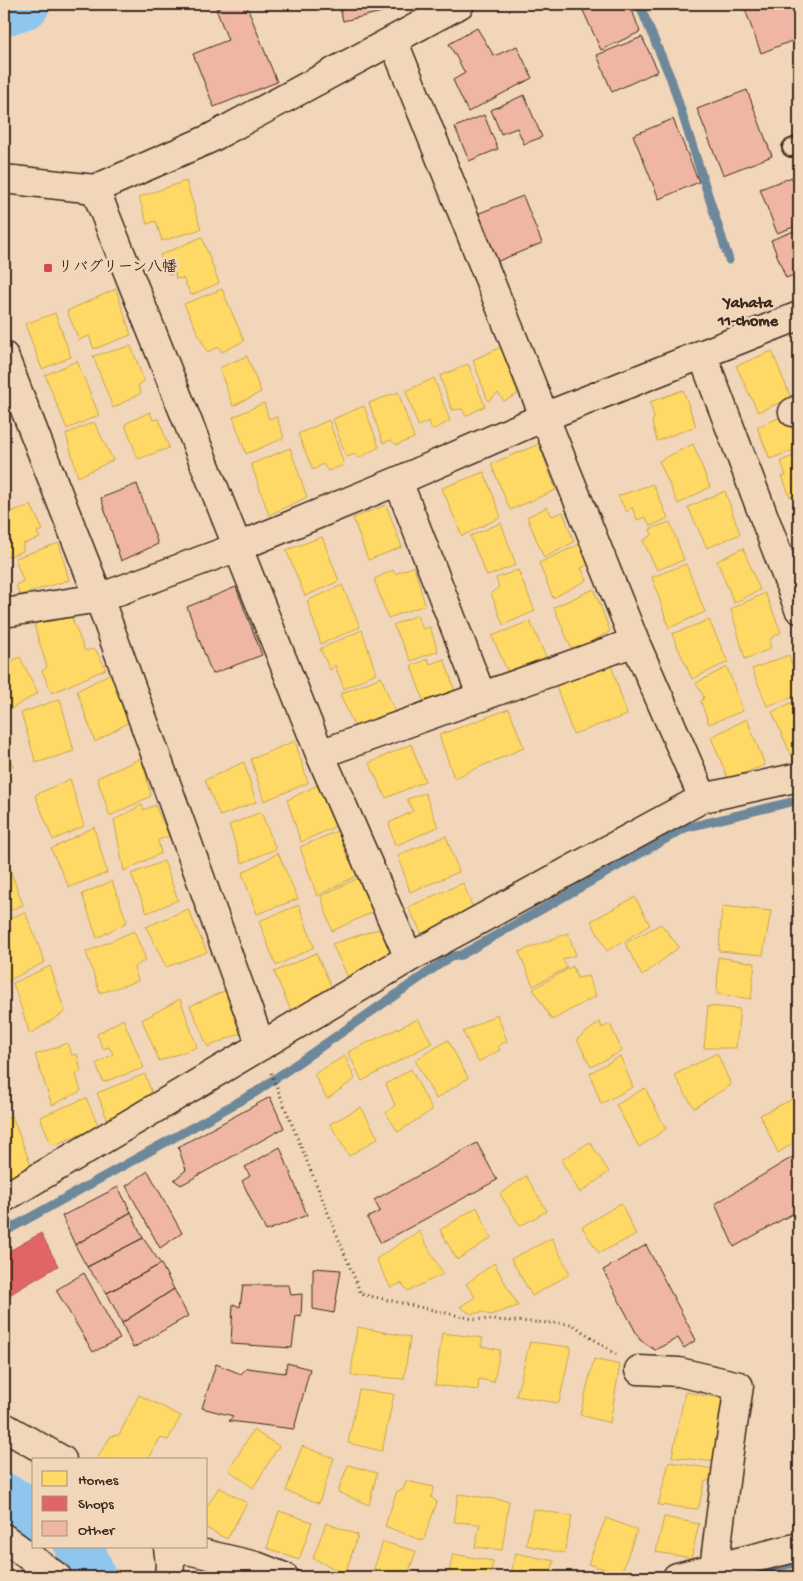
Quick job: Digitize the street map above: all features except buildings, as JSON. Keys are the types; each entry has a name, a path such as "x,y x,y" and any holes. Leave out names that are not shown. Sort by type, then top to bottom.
{"street":[{"path":"4,180 95,189 209,139 460,4"},
{"path":"393,40 635,642 703,798"},
{"path":"95,189 320,754 409,958"},
{"path":"4,613 99,598 238,547 398,481 544,417 799,316"},
{"path":"702,354 799,609"},
{"path":"4,356 99,598 261,1046"},
{"path":"398,481 482,697"},
{"path":"320,754 635,642"},
{"path":"4,1198 409,958 703,798 799,777"},
{"path":"639,1370 679,1372 740,1386 728,1458 714,1568"},
{"path":"4,1427 58,1458"},
{"path":"4,1538 57,1577"},
{"path":"677,1577 799,1547"},
{"path":"168,1548 169,1577"},
{"path":"178,1548 256,1566 284,1577"}],"path":[{"path":"261,1046 361,1294 473,1319 572,1324 639,1370"}],"waterway":[{"path":"4,11 25,4"},
{"path":"639,4 671,79 729,260"},
{"path":"4,1232 256,1092 450,957 461,955 685,828 799,800"},
{"path":"4,1498 32,1512"},
{"path":"79,1548 91,1577"},
{"path":"734,1577 799,1562"}],"place":[{"name":"リバグリーン八幡","path":"48,268"}],"district":[{"name":"Yahata 11-chome","path":"748,313"}]}
